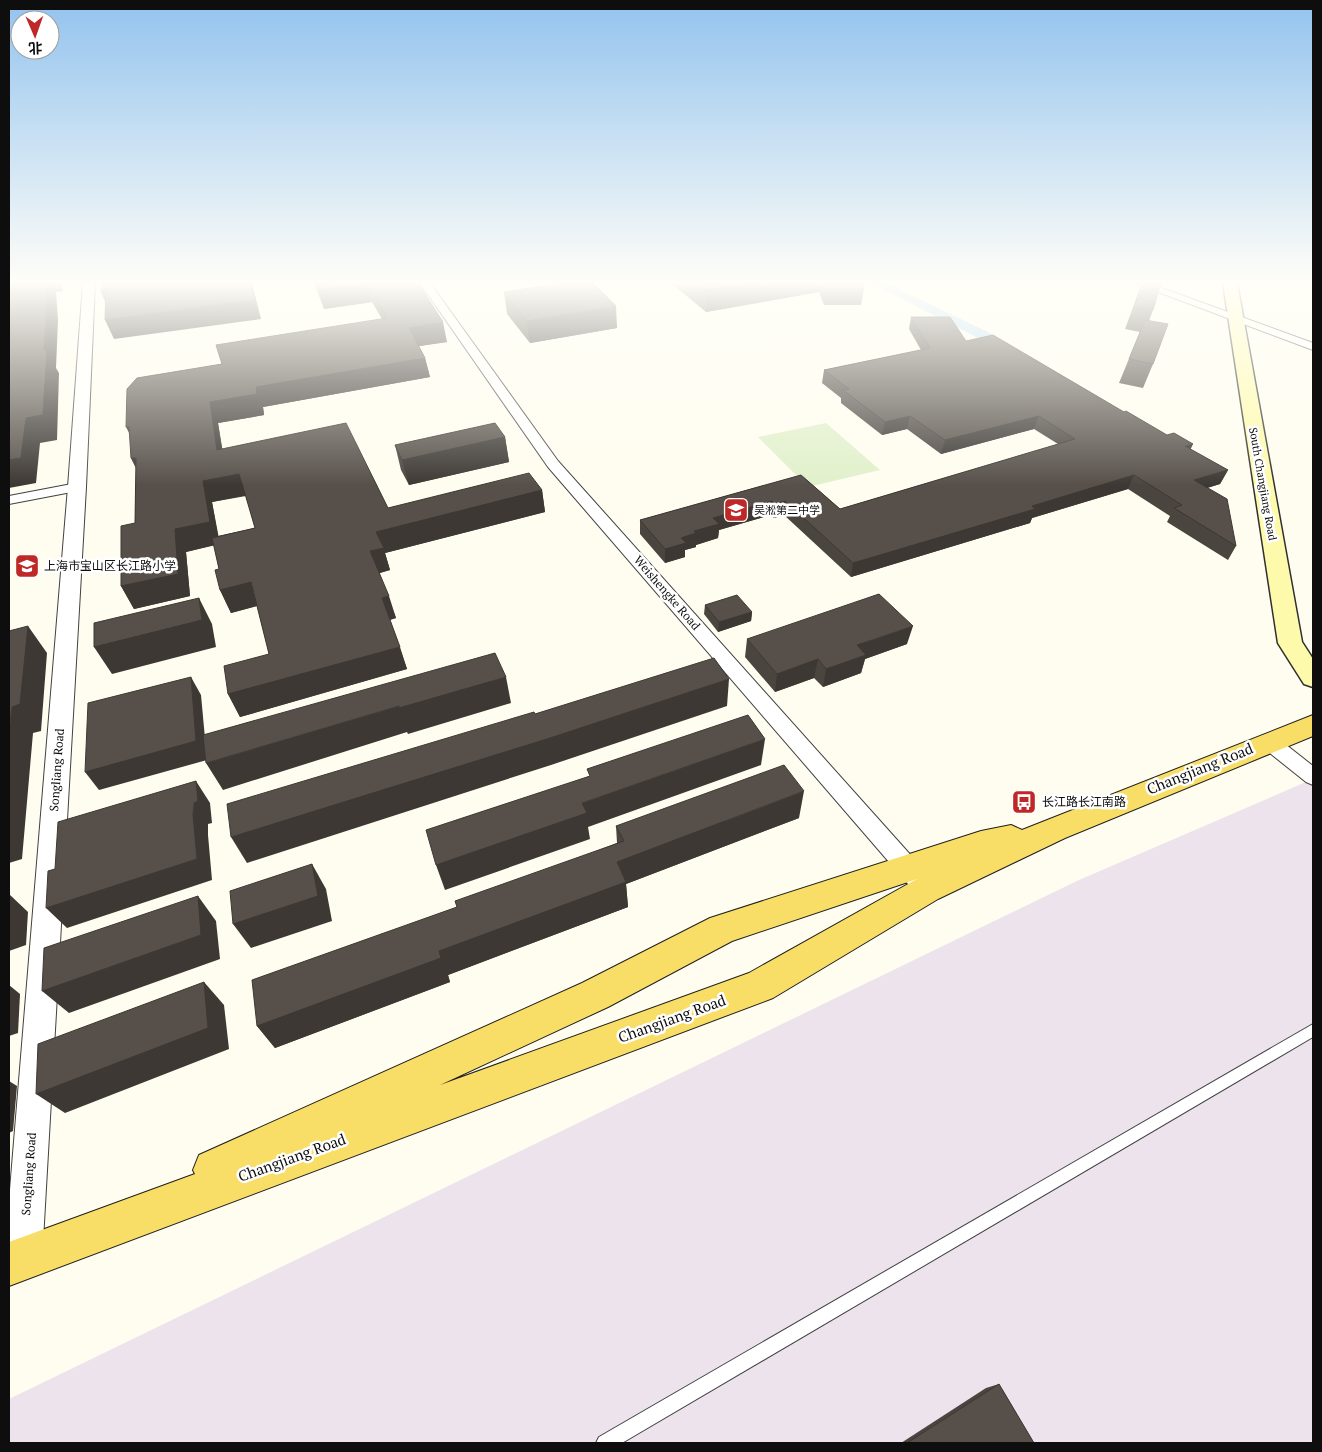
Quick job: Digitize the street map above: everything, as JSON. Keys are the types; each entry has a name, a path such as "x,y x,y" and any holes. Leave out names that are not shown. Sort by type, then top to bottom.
{"main road":[{"name":"South Changjiang Road","path":"1240,351 1290,643 1313,678"},
{"name":"Changjiang Road","path":"16,1261 760,986 918,879 1054,830 1268,741 1313,725"},
{"path":"16,1261 595,995 722,929 918,879"}],"street":[{"name":"Songliang Road","path":"16,1261 77,487 85,351"},
{"name":"Weishengke Road","path":"473,351 553,464 918,879"},
{"path":"9,500 77,487"},
{"path":"1268,741 1313,777"}],"lane":[{"path":"605,1443 1313,1030"}],"shaded area":[{"path":"1313,779 1313,1443 9,1443 9,1399 1079,880"}],"green space":[{"path":"826,423 880,470 808,487 758,437"}],"building":[{"path":"9,351 47,351 43,415 26,418 21,458 9,460"},
{"path":"218,351 421,351 425,358 256,387 257,394 210,402 217,450 346,423 388,508 529,473 542,490 376,532 384,548 370,551 389,596 382,598 400,647 228,694 224,666 269,654 251,582 220,590 215,570 219,569 212,538 255,528 239,474 203,481 210,522 175,529 178,574 121,586 121,526 135,523 136,458 131,458 129,427 126,427 127,389 137,378 222,364"},
{"path":"917,351 1020,351 1167,435 1174,433 1193,444 1185,446 1228,470 1194,480 1227,499 1236,546 1174,508 1182,505 1134,475 1032,506 1035,509 853,563 785,501 775,504 772,501 713,518 719,524 694,531 696,533 681,538 686,543 665,549 640,520 801,475 840,509 1075,439 1039,416 945,440 910,416 885,422 843,390 849,389 824,370"},
{"path":"1132,351 1158,351 1153,364 1129,359"},
{"path":"495,423 505,437 402,460 395,445"},
{"path":"879,594 913,626 857,645 866,655 826,669 818,659 777,674 747,639"},
{"path":"737,595 752,612 719,622 705,605"},
{"path":"199,598 202,620 94,647 94,623"},
{"path":"28,626 20,704 12,707 9,731 9,631"},
{"path":"495,653 506,677 399,708 399,706 206,763 203,735"},
{"path":"714,658 729,679 547,739 231,837 227,804 534,712 535,714"},
{"path":"191,677 196,741 85,772 88,703"},
{"path":"748,715 765,739 582,803 587,813 436,865 426,830 590,776 587,769"},
{"path":"784,765 804,791 617,862 626,882 439,951 441,958 257,1026 252,980 457,907 455,901 624,841 616,826"},
{"path":"196,781 198,801 194,803 193,814 197,859 46,908 48,871 55,869 58,822"},
{"path":"312,864 318,896 233,924 230,891"},
{"path":"198,896 201,935 42,991 44,948"},
{"path":"204,982 208,1028 36,1094 38,1044"},
{"path":"999,1384 1034,1443 907,1443"}],"place":[{"name":"吴淞第二中学","path":"736,510"},
{"name":"上海市宝山区长江路小学","path":"27,566"},
{"name":"长江路长江南路","path":"1024,802"}]}
